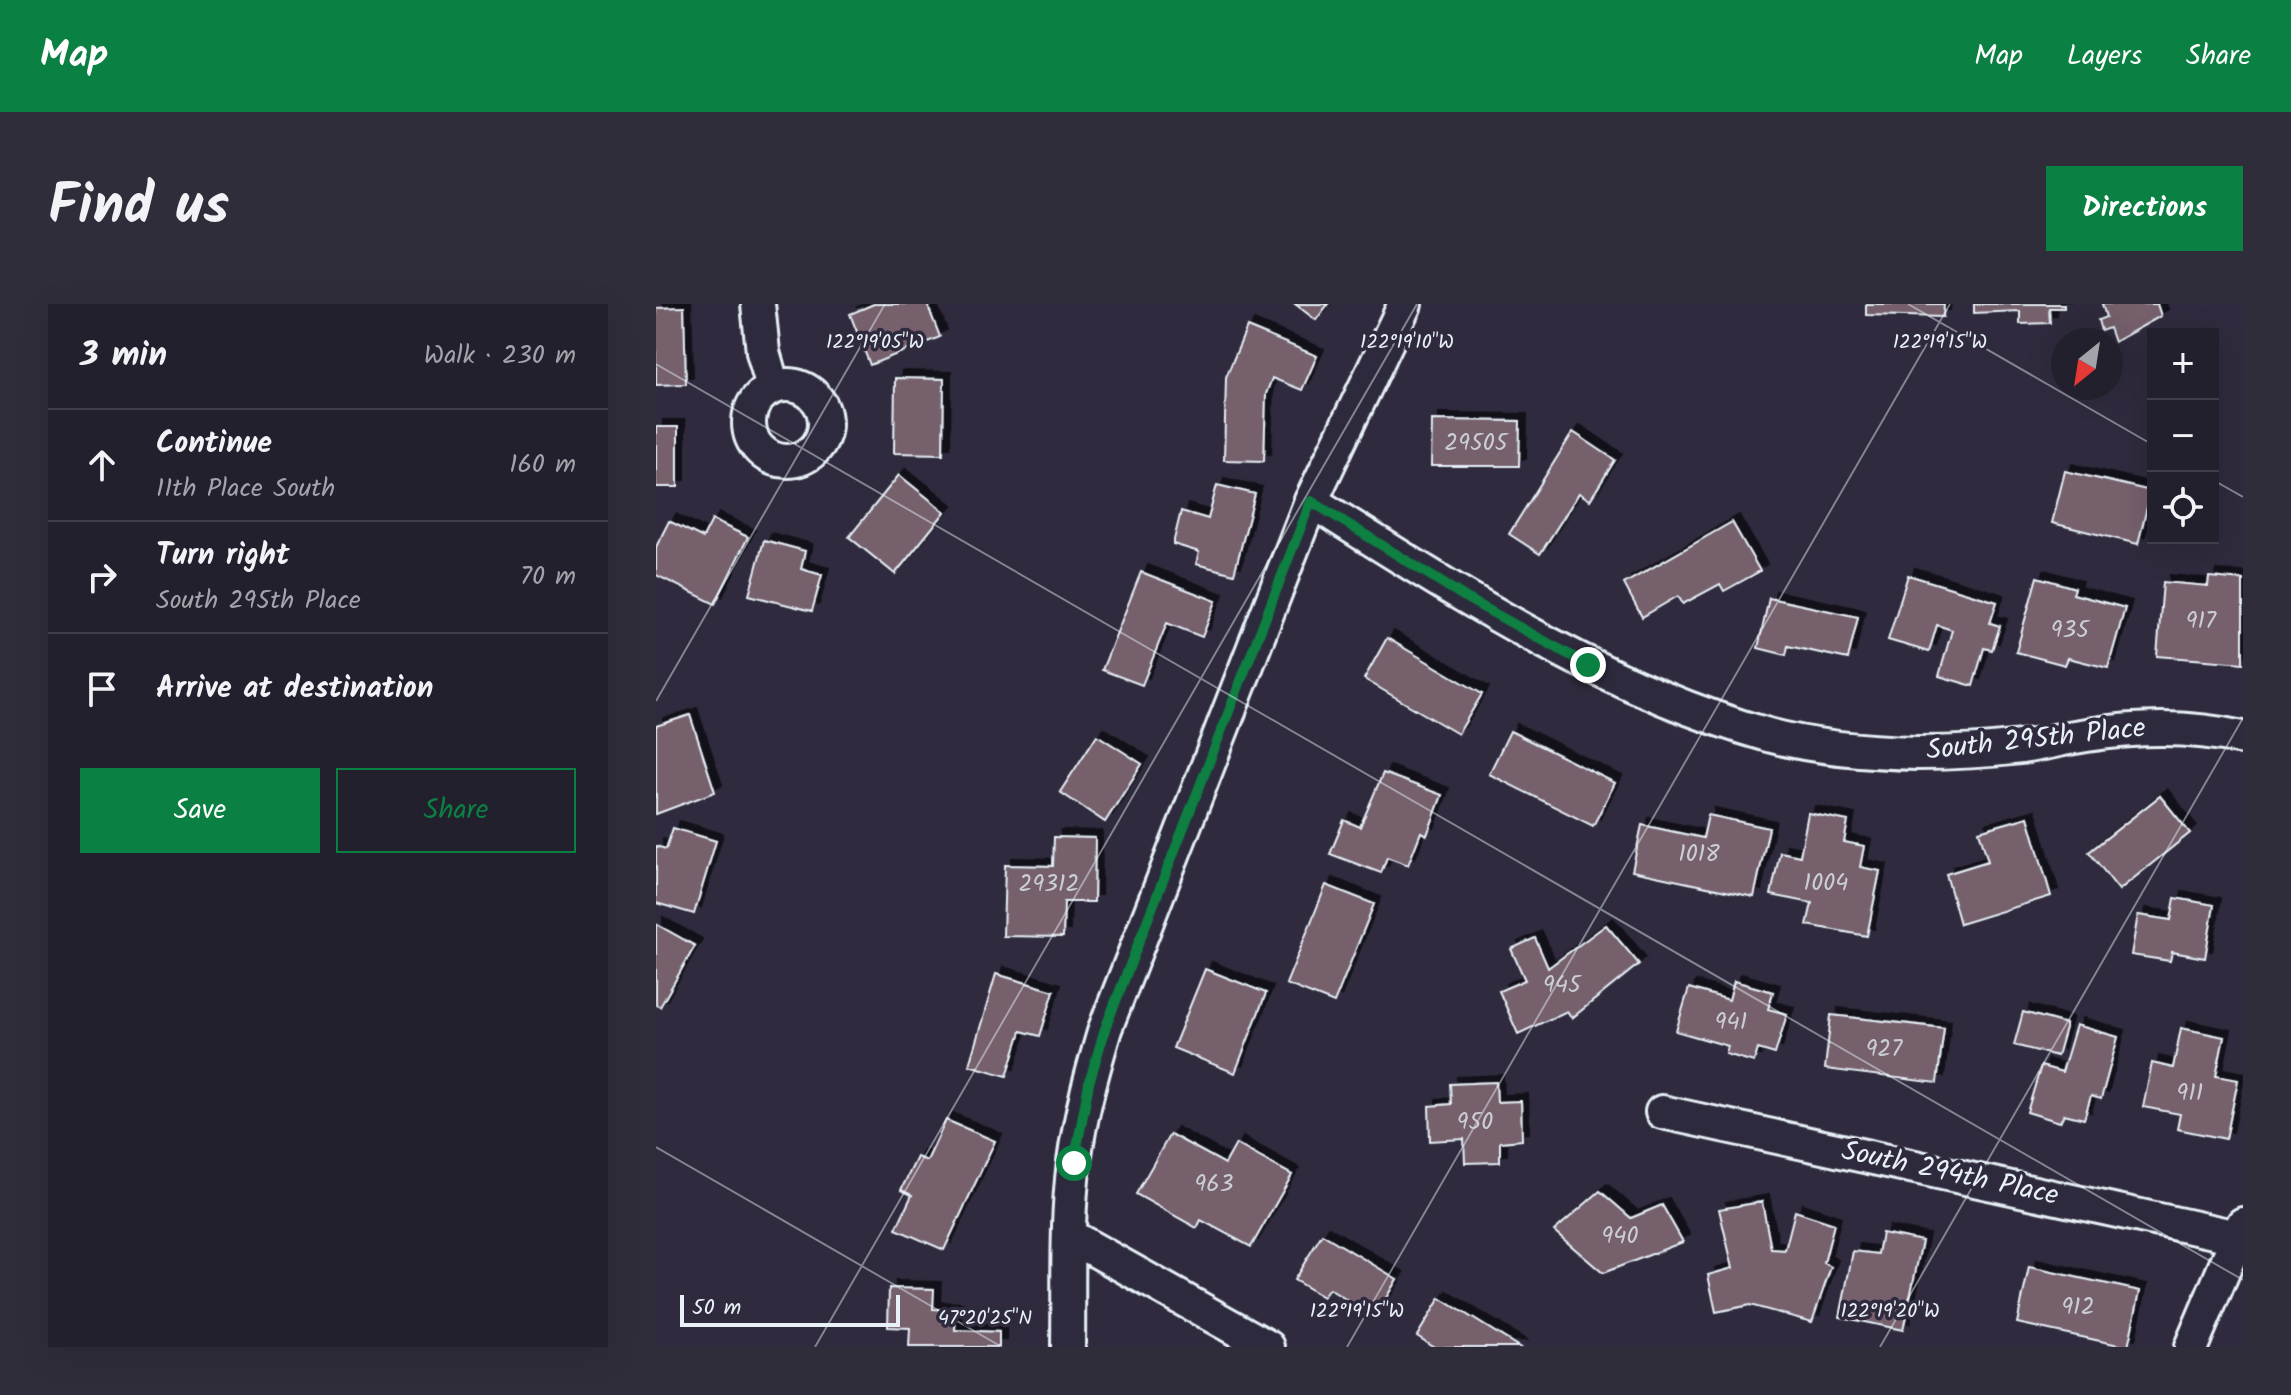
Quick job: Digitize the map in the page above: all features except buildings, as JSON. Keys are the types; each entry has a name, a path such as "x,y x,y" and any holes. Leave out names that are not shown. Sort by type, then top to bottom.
{"street":[{"path":"758,304 763,352 773,387"},
{"path":"1068,1347 1074,1163 1089,1083 1105,1029 1311,501 1405,304"},
{"name":"South 295th Place","path":"1311,501 1468,599 1588,665 1706,715 1771,735 1838,748 1917,753 2021,747 2088,734 2161,728 2243,738"},
{"name":"South 294th Place","path":"1662,1112 2240,1230"},
{"path":"2191,1347 2240,1230"},
{"path":"1070,1236 1268,1347"}],"route":[{"path":"1074,1163 1089,1083 1105,1029 1311,501 1468,599 1588,665"}]}
